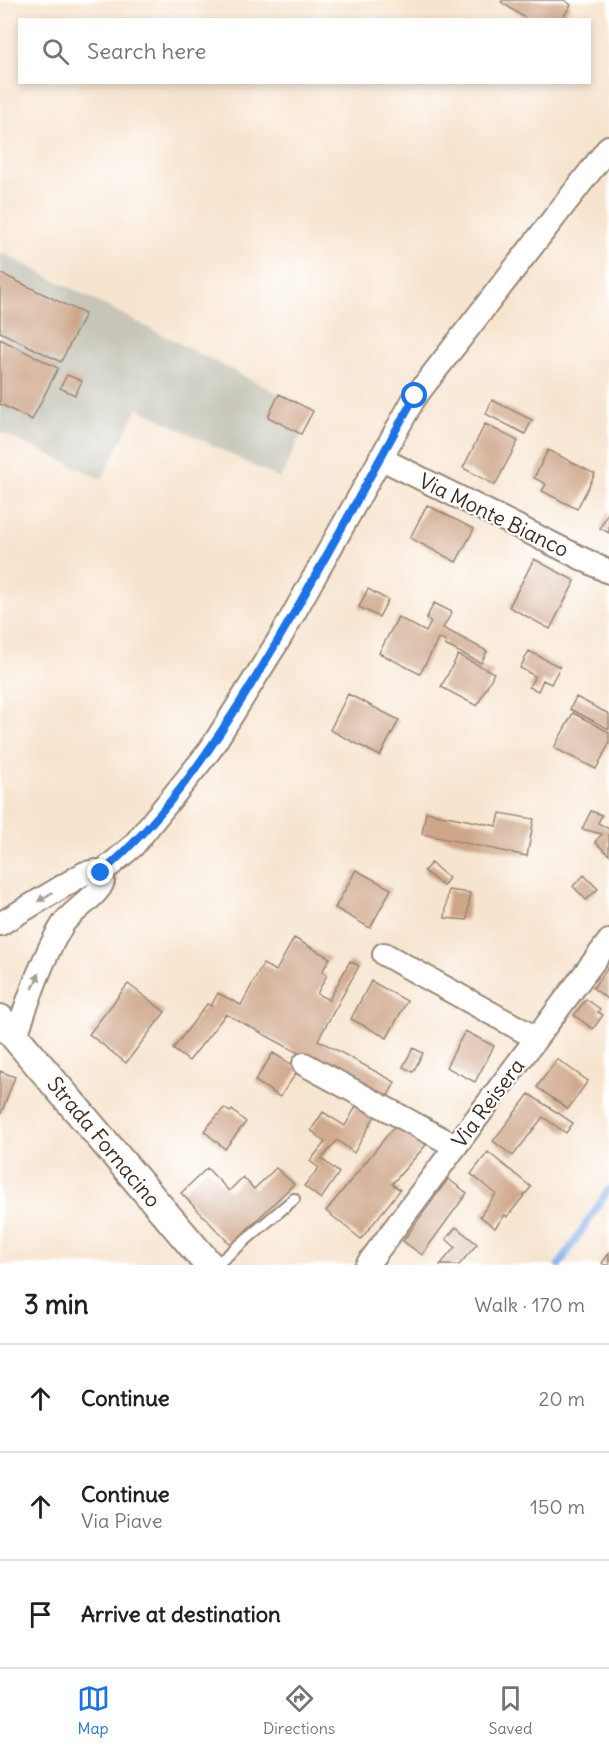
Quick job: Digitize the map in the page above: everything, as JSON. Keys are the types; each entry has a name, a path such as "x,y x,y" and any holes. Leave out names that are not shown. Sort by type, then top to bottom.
{"street":[{"path":"101,873 133,846 210,750 280,638 415,396 609,147"},
{"name":"Via Monte Bianco","path":"380,458 609,572"},
{"path":"0,924 81,875 91,871 101,873"},
{"path":"8,1027 65,922 100,888 104,880 101,873"},
{"name":"Via Reisera","path":"367,1265 609,941"},
{"path":"384,954 536,1038"},
{"name":"Strada Fornacino","path":"8,1027 99,1138 209,1265"},
{"path":"304,1064 455,1146"}],"lane":[{"path":"216,1265 294,1199"}],"shaded area":[{"path":"0,252 312,411 280,479 138,408 102,479 0,432"}],"building":[{"path":"503,0 564,0 571,5 562,18 525,18 501,2"},
{"path":"0,273 85,314 61,362 0,332"},
{"path":"0,339 58,368 32,420 0,404"},
{"path":"67,375 82,381 75,395 60,388"},
{"path":"279,394 313,411 301,434 268,417"},
{"path":"492,400 532,420 525,434 486,414"},
{"path":"485,424 518,441 495,485 463,468"},
{"path":"548,450 595,474 577,509 542,491 546,484 534,478"},
{"path":"427,505 474,529 456,562 410,538"},
{"path":"609,511 609,533 600,528"},
{"path":"534,559 575,581 550,629 509,607"},
{"path":"368,589 388,600 379,617 359,607"},
{"path":"434,603 452,612 443,628 487,651 481,663 445,645 446,642 439,638 420,674 379,653 398,617 426,632 431,622 426,619"},
{"path":"529,651 560,667 551,684 543,680 538,691 529,687 535,676 520,668"},
{"path":"458,655 494,673 477,706 441,687"},
{"path":"348,694 399,720 380,756 330,730"},
{"path":"576,697 609,714 609,729 570,709"},
{"path":"573,713 609,732 609,744 596,769 554,748"},
{"path":"591,811 602,815 598,823 609,829 609,855 595,842 602,834 582,829"},
{"path":"426,812 497,826 500,813 534,819 527,856 422,834"},
{"path":"431,863 449,878 443,886 424,871"},
{"path":"356,870 391,889 370,928 335,908"},
{"path":"584,875 598,889 586,900 573,886"},
{"path":"448,890 470,893 467,920 445,918"},
{"path":"294,938 330,958 322,972 327,975 317,994 329,1000 350,961 359,966 318,1040 395,1082 386,1100 226,1014 189,1061 173,1049 207,1004 211,1006 218,993 241,1005 263,964 276,971"},
{"path":"609,966 609,1000 593,988"},
{"path":"371,981 407,1001 387,1038 351,1019"},
{"path":"128,984 165,1012 126,1063 89,1034"},
{"path":"586,999 600,1009 598,1012 603,1015 593,1029 574,1015"},
{"path":"465,1031 494,1046 475,1082 446,1067"},
{"path":"413,1048 423,1053 413,1072 403,1067"},
{"path":"273,1053 299,1069 280,1097 255,1081"},
{"path":"557,1059 588,1081 568,1109 537,1087"},
{"path":"0,1071 15,1077 0,1116"},
{"path":"529,1094 573,1123 566,1133 543,1117 513,1156 493,1141"},
{"path":"359,1101 377,1112 354,1153 337,1140 322,1159 339,1173 321,1199 304,1186 319,1168 310,1161 325,1142 311,1130 323,1112 345,1126"},
{"path":"224,1108 230,1112 232,1110 246,1122 225,1149 204,1131"},
{"path":"398,1122 426,1145 392,1184 400,1190 361,1239 326,1211"},
{"path":"488,1152 531,1187 495,1228 480,1216 496,1194 471,1174"},
{"path":"207,1168 229,1191 243,1177 254,1189 276,1168 294,1184 231,1245 181,1193"},
{"path":"448,1179 467,1193 422,1255 403,1241"},
{"path":"456,1227 477,1244 459,1265 440,1265 455,1247 446,1239"},
{"path":"609,1253 609,1265 604,1265 602,1263"}],"waterway":[{"path":"559,1265 609,1189"}],"route":[{"path":"101,873 133,846 210,750 280,638 415,396"}]}
